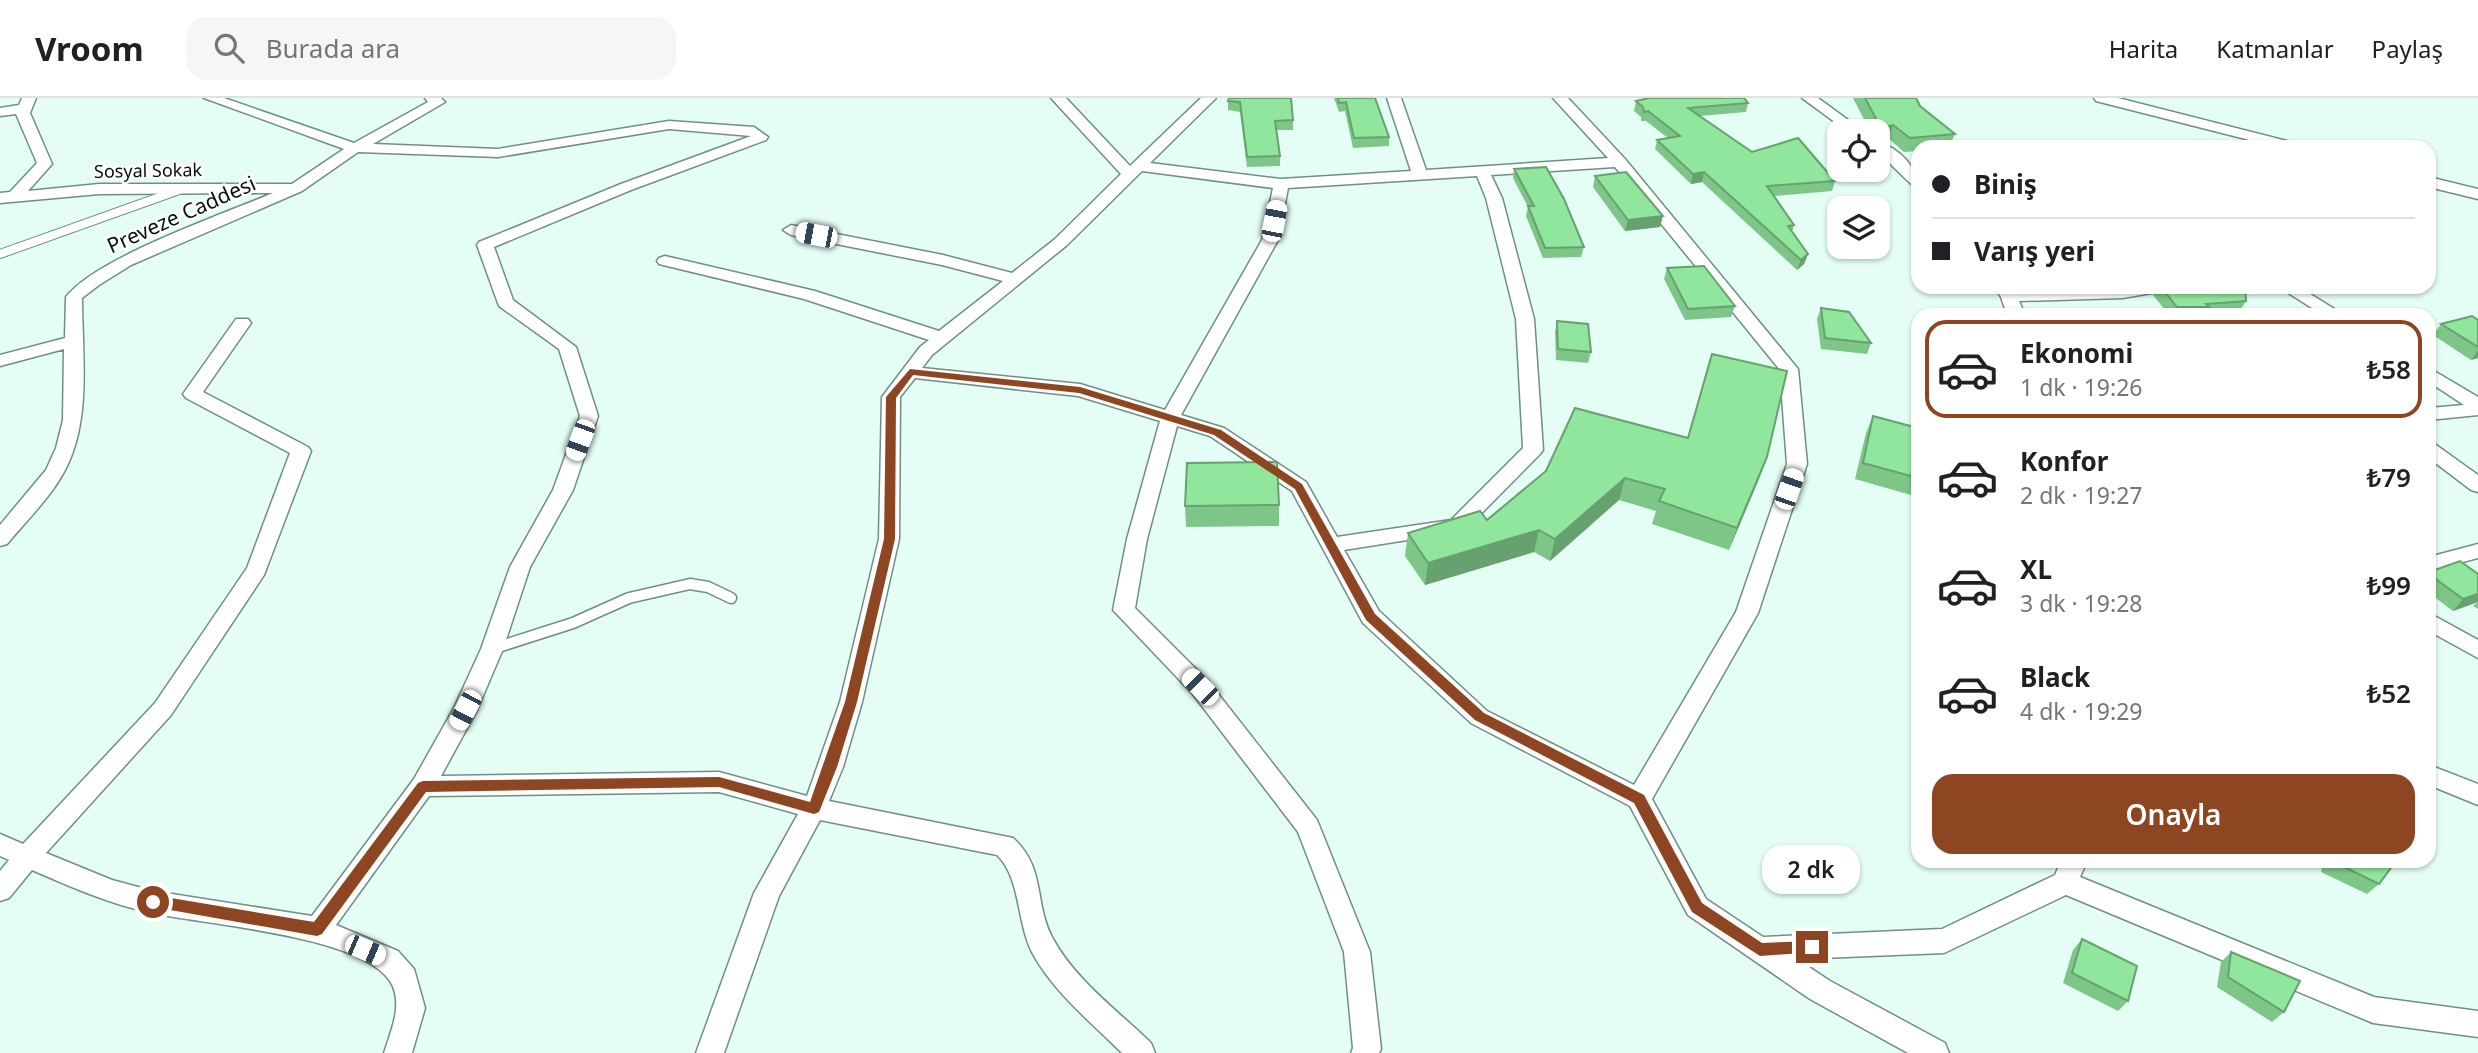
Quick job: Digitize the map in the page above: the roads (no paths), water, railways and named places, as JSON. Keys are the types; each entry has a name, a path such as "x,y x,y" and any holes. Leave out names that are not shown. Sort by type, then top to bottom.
{"street":[{"path":"211,98 355,148 498,153 669,125 754,131 761,137 626,187 485,245 505,302 567,347 589,416 563,490 520,567 492,649 465,710 423,786 317,929"},
{"name":"Preveze Caddesi","path":"0,539 54,473 66,447 72,420 74,297 93,281 155,247 297,188 355,148 438,102 432,98"},
{"path":"1058,98 1134,170 1281,184 1620,163"},
{"path":"710,1053 767,893 814,808 831,767 851,702 889,539 891,397 926,351 1061,242 1209,98"},
{"path":"1394,98 1420,175"},
{"path":"1560,98 1593,131 1789,369 1797,464 1747,613 1639,799"},
{"path":"1809,98 1839,119"},
{"path":"2101,98 2266,140"},
{"path":"0,112 27,103"},
{"path":"18,194 45,164 23,113 27,103"},
{"path":"1890,155 1911,175"},
{"path":"1331,545 1457,526 1533,450 1525,319 1494,198 1482,171"},
{"path":"2436,183 2478,194"},
{"path":"1281,184 1270,240 1170,418 1137,539 1124,610 1200,687 1308,827 1357,952 1367,1049 1365,1053"},
{"name":"Sosyal Sokak","path":"0,198 18,194 99,189 297,188"},
{"path":"791,230 943,260 1015,279"},
{"path":"665,261 809,295 942,338"},
{"path":"2299,294 2323,308"},
{"path":"0,890 163,709 257,569 301,451 192,394 242,323"},
{"path":"0,360 74,341"},
{"path":"910,372 1080,390 1217,432 1299,487 1371,617 1479,717 1639,799 1697,907 1820,990 1935,1053"},
{"path":"2436,379 2478,407"},
{"path":"2436,413 2478,407"},
{"path":"2436,454 2478,485"},
{"path":"2436,558 2478,551"},
{"path":"2436,625 2478,650"},
{"path":"2436,778 2478,796"},
{"path":"423,786 719,782 814,808 992,842 1013,853 1020,862 1037,935 1045,950 1067,978 1141,1053"},
{"path":"0,845 109,891 153,902 317,929 389,960 404,978 411,1008 398,1053"},
{"path":"1760,949 1944,941 2069,872 2373,1010 2478,1024"}],"lane":[{"path":"0,254 183,188"},
{"path":"492,649 573,623 628,598 690,584 708,587 731,598"}]}
